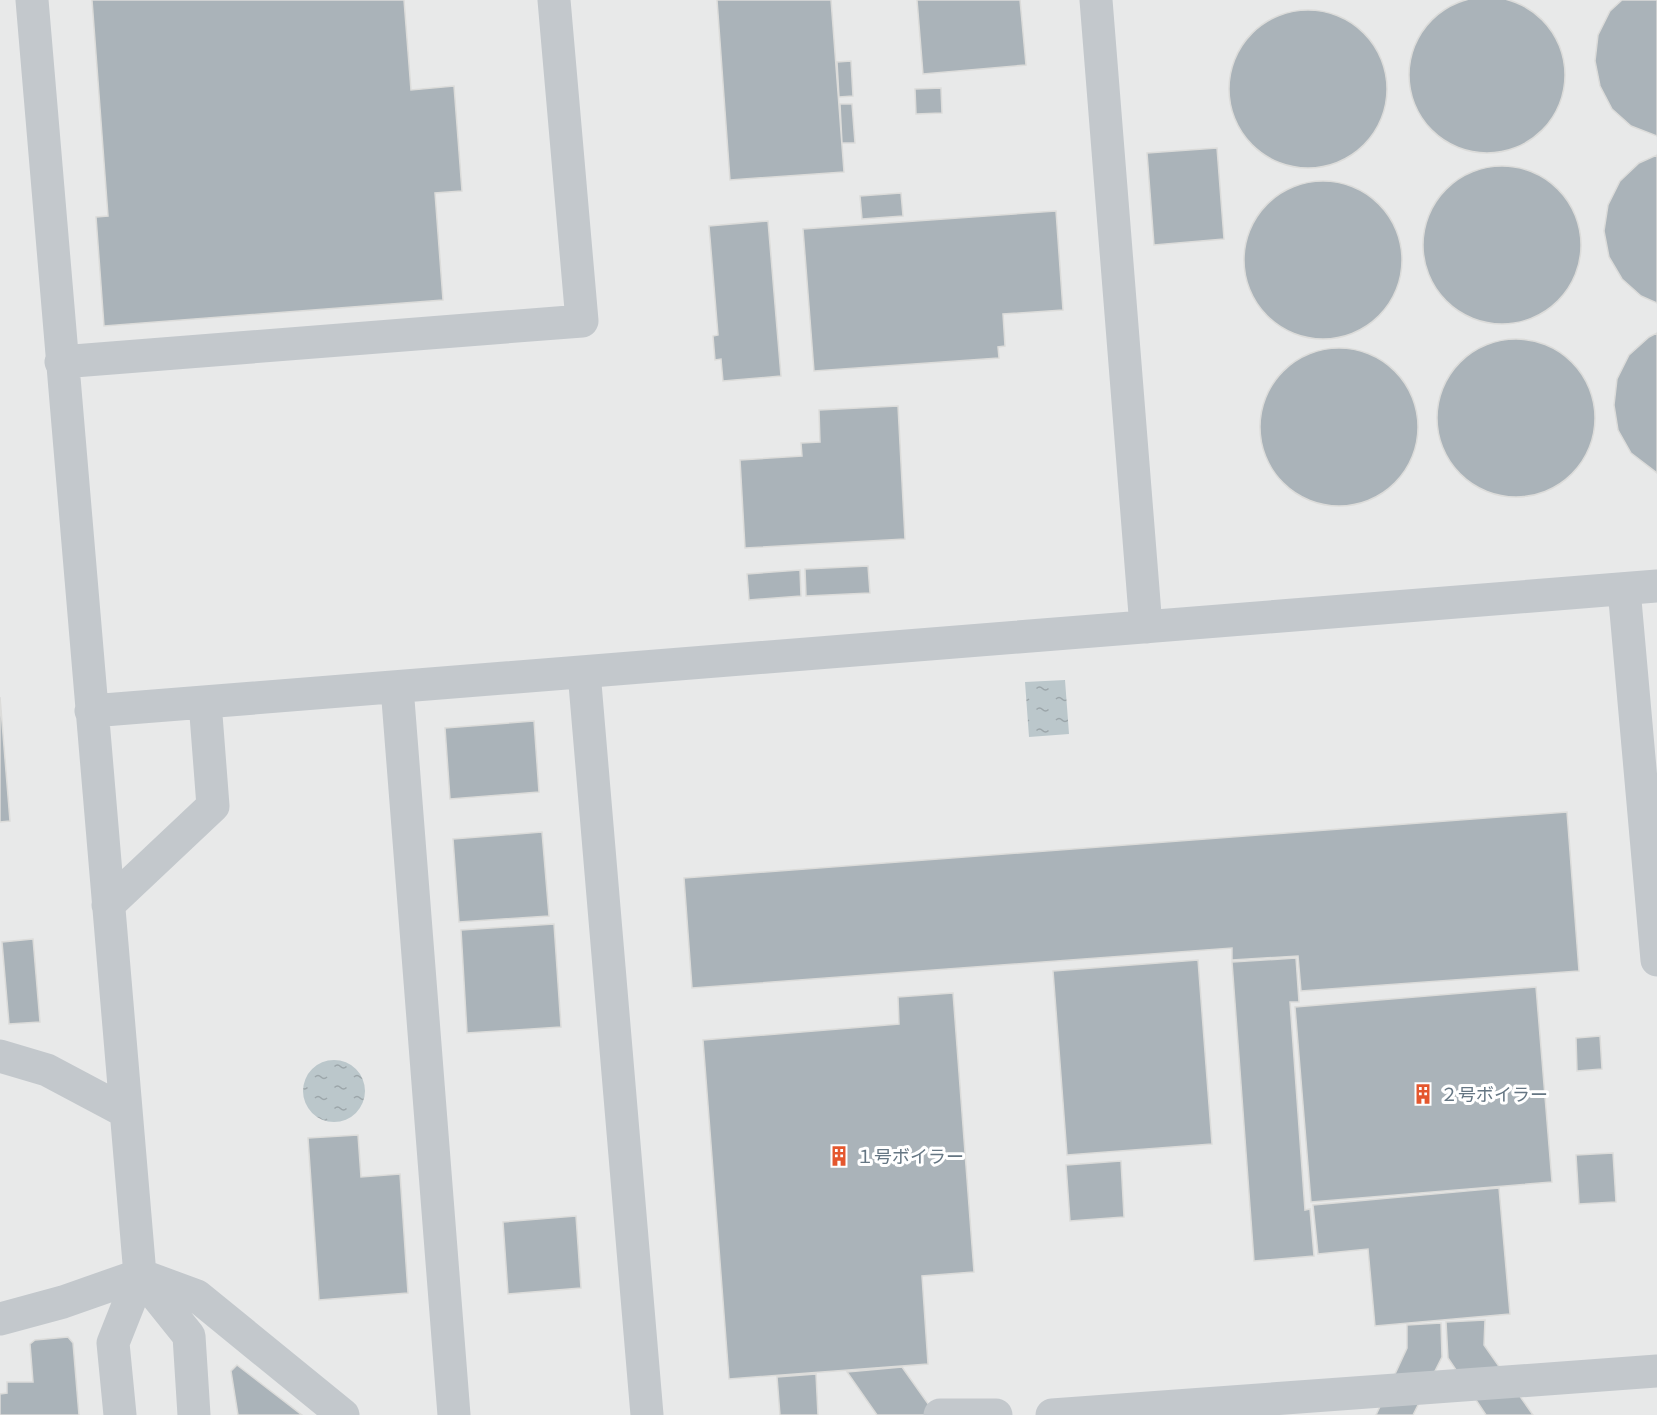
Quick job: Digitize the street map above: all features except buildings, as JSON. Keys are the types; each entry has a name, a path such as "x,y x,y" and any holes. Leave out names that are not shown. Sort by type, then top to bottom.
{"lane":[{"path":"32,0 140,1275 113,1343 120,1415"},
{"path":"61,362 582,321 554,0"},
{"path":"1096,0 1146,627"},
{"path":"91,711 1657,586"},
{"path":"1624,588 1657,960"},
{"path":"584,672 647,1415"},
{"path":"397,687 454,1415"},
{"path":"108,905 213,806 205,702"},
{"path":"0,1056 48,1070 126,1112"},
{"path":"140,1275 189,1335 194,1415"},
{"path":"0,1319 63,1302 140,1275 197,1296 343,1415"},
{"path":"1052,1415 1657,1371"},
{"path":"940,1415 996,1415"}],"shaded area":[{"path":"0,0 1657,0 1657,1415 0,1415"}],"water":[{"path":"1065,680 1069,734 1029,737 1025,682"},
{"path":"334,1060 356,1069 365,1091 356,1113 334,1122 312,1113 303,1091 312,1069"}],"place":[{"name":"２号ボイラー","path":"1423,1094"},
{"name":"１号ボイラー","path":"839,1156"}]}
